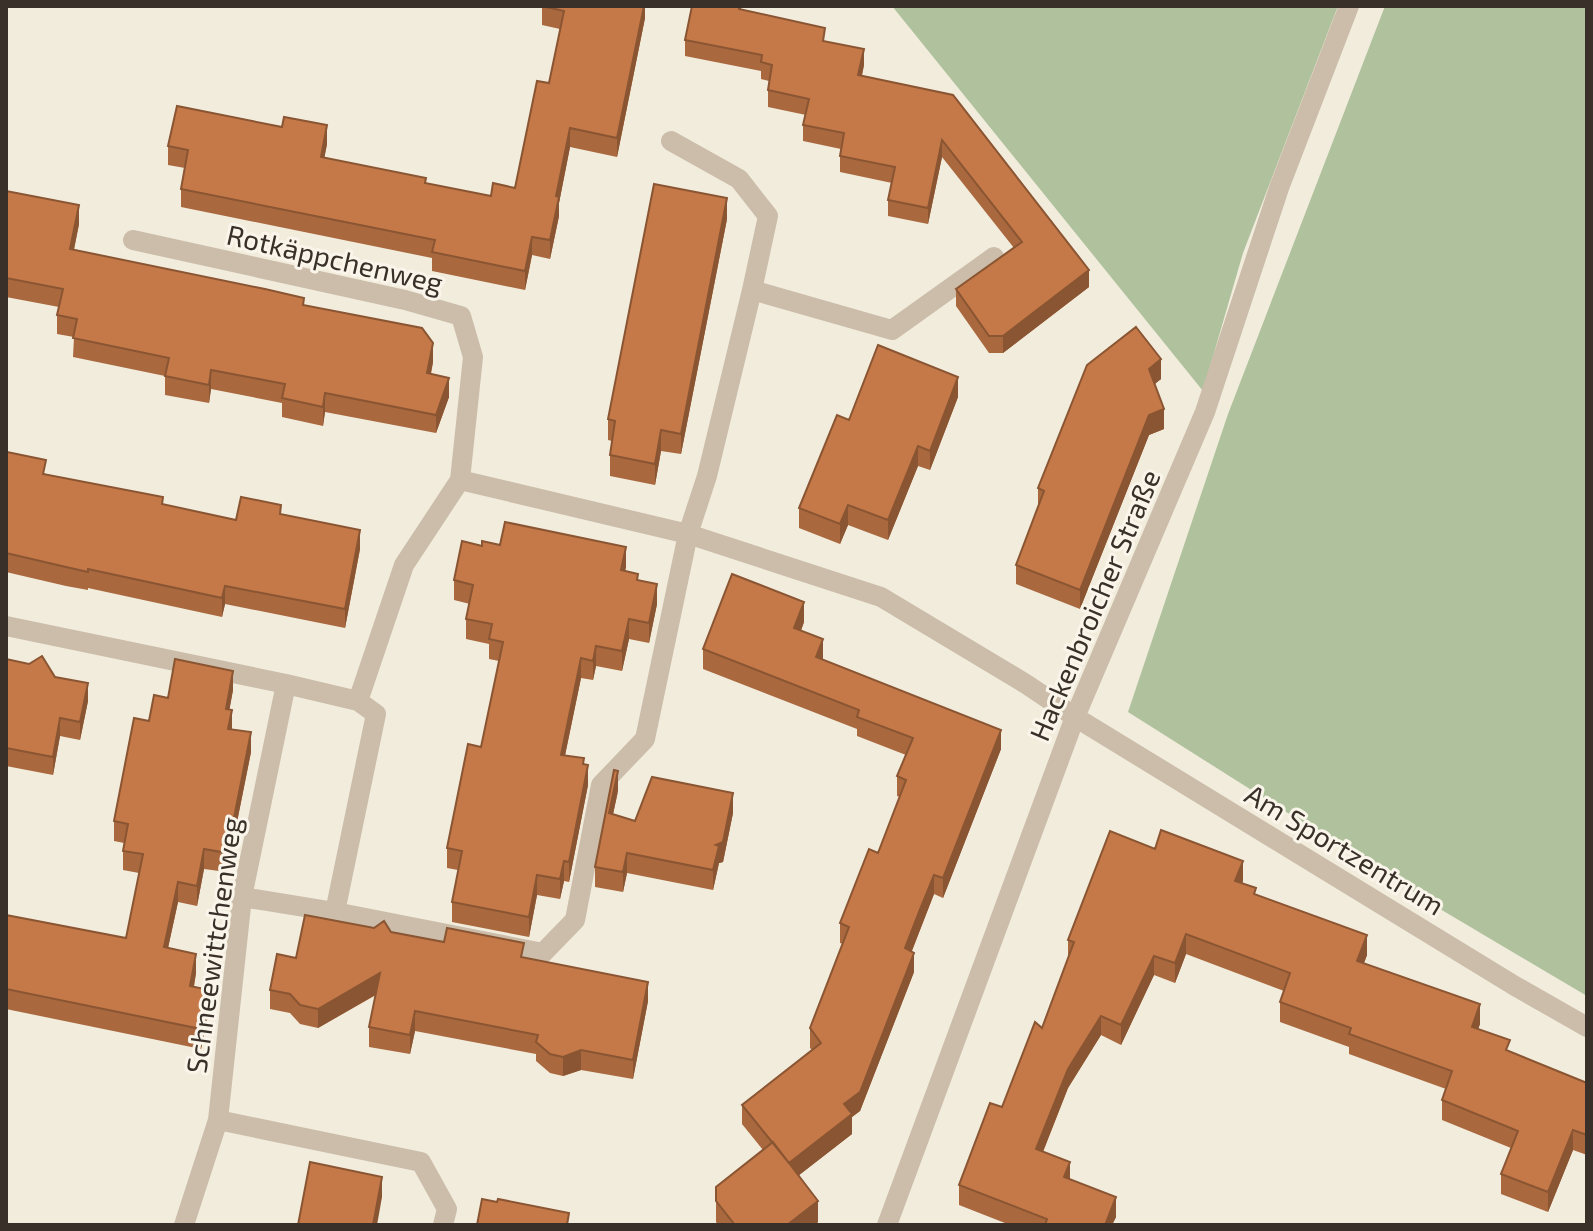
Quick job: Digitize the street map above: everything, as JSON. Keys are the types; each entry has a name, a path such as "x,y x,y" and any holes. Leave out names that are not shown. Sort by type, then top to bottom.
{"street":[{"name":"Hackenbroicher Straße","path":"887,1225 1075,717 1205,412 1279,188 1349,6"},
{"path":"242,897 543,953 575,920 601,785 645,739 688,534 707,476 768,216 739,179 671,141"},
{"name":"Rotkäppchenweg","path":"133,240 405,300 461,316 473,357 460,480"},
{"path":"752,290 892,330 994,257"},
{"path":"358,701 404,565 460,480 688,534 881,597 1075,717"},
{"path":"6,626 358,701 376,714 335,912"},
{"name":"Schneewittchenweg","path":"184,1225 218,1120 242,897 286,684"},
{"name":"Am Sportzentrum","path":"1075,717 1587,1027"},
{"path":"218,1120 421,1162 447,1209 443,1225"}],"green space":[{"path":"892,6 1338,6 1243,253 1203,391"},
{"path":"1385,6 1587,6 1587,996 1435,906 1128,712 1228,414"}],"building":[{"path":"542,6 644,6 617,138 570,128 550,240 532,237 525,271 432,252 435,240 181,189 188,150 168,146 177,106 282,127 284,117 327,125 321,157 426,178 425,183 491,196 493,183 515,188 537,81 549,83 564,11"},
{"path":"692,6 739,6 739,9 825,28 823,41 864,49 858,75 953,95 1089,270 1003,336 989,336 956,289 1022,242 942,140 928,208 888,200 895,167 840,156 844,133 803,125 809,99 768,90 772,65 761,62 762,55 685,40"},
{"path":"654,184 727,198 681,434 661,430 655,464 610,455 615,421 608,419"},
{"path":"6,191 79,205 70,249 265,289 304,298 303,305 422,328 433,343 427,373 449,378 436,415 325,393 323,407 282,398 285,384 211,370 209,385 165,376 169,358 73,338 77,319 57,315 63,289 6,278"},
{"path":"1136,327 1161,359 1149,369 1164,409 1149,415 1080,590 1016,565 1044,491 1038,488 1087,365"},
{"path":"878,345 958,377 930,451 918,446 888,520 848,505 840,524 799,508 837,415 849,420"},
{"path":"7,452 46,460 43,474 163,497 162,504 236,520 241,497 281,505 280,514 360,530 345,609 225,586 222,598 6,553"},
{"path":"505,522 626,547 621,570 638,574 637,580 657,584 649,623 629,619 622,651 596,646 593,661 581,658 561,755 584,758 583,764 588,765 569,862 564,861 560,879 537,875 529,917 452,902 462,851 447,848 468,744 481,747 503,642 489,639 492,624 466,619 473,585 454,580 462,541 482,546 482,541 500,545"},
{"path":"732,574 804,602 794,628 823,639 816,657 1001,730 943,878 934,875 919,912 905,948 914,953 860,1092 844,1104 852,1114 789,1163 742,1105 821,1043 810,1028 849,927 840,923 869,849 878,853 906,780 897,776 913,738 857,717 859,710 703,649"},
{"path":"42,656 55,677 88,683 80,722 60,718 53,757 6,748 6,659 29,664"},
{"path":"175,659 233,671 226,709 232,710 228,729 251,732 227,853 204,849 197,886 178,882 164,947 196,954 190,986 209,990 201,1029 6,989 6,915 126,938 143,854 123,851 128,824 114,821 134,718 149,721 154,695 168,698"},
{"path":"614,770 618,771 609,813 635,821 652,777 733,793 723,842 716,845 719,846 713,870 627,853 623,872 595,867"},
{"path":"1161,830 1243,861 1235,881 1256,888 1254,894 1367,935 1357,961 1480,1004 1472,1027 1510,1040 1506,1050 1587,1083 1587,1135 1573,1130 1548,1192 1501,1174 1518,1131 1442,1100 1452,1071 1349,1034 1351,1028 1280,1002 1290,973 1186,934 1175,963 1154,956 1121,1025 1101,1016 1068,1069 1036,1149 1070,1162 1064,1177 1116,1197 1105,1225 1045,1225 1047,1219 959,1185 990,1103 1002,1107 1035,1022 1042,1028 1074,942 1068,940 1110,831 1155,849"},
{"path":"305,915 374,928 384,921 391,932 444,942 447,928 524,943 521,957 648,982 633,1060 581,1050 563,1057 550,1054 536,1042 538,1035 415,1011 410,1035 369,1027 380,973 318,1009 300,1005 290,994 270,990 277,954 296,958"},
{"path":"773,1142 818,1201 787,1225 735,1225 716,1201 716,1187"},
{"path":"310,1162 382,1177 373,1225 298,1225"},
{"path":"482,1199 497,1202 498,1199 569,1213 567,1225 477,1225"}]}
